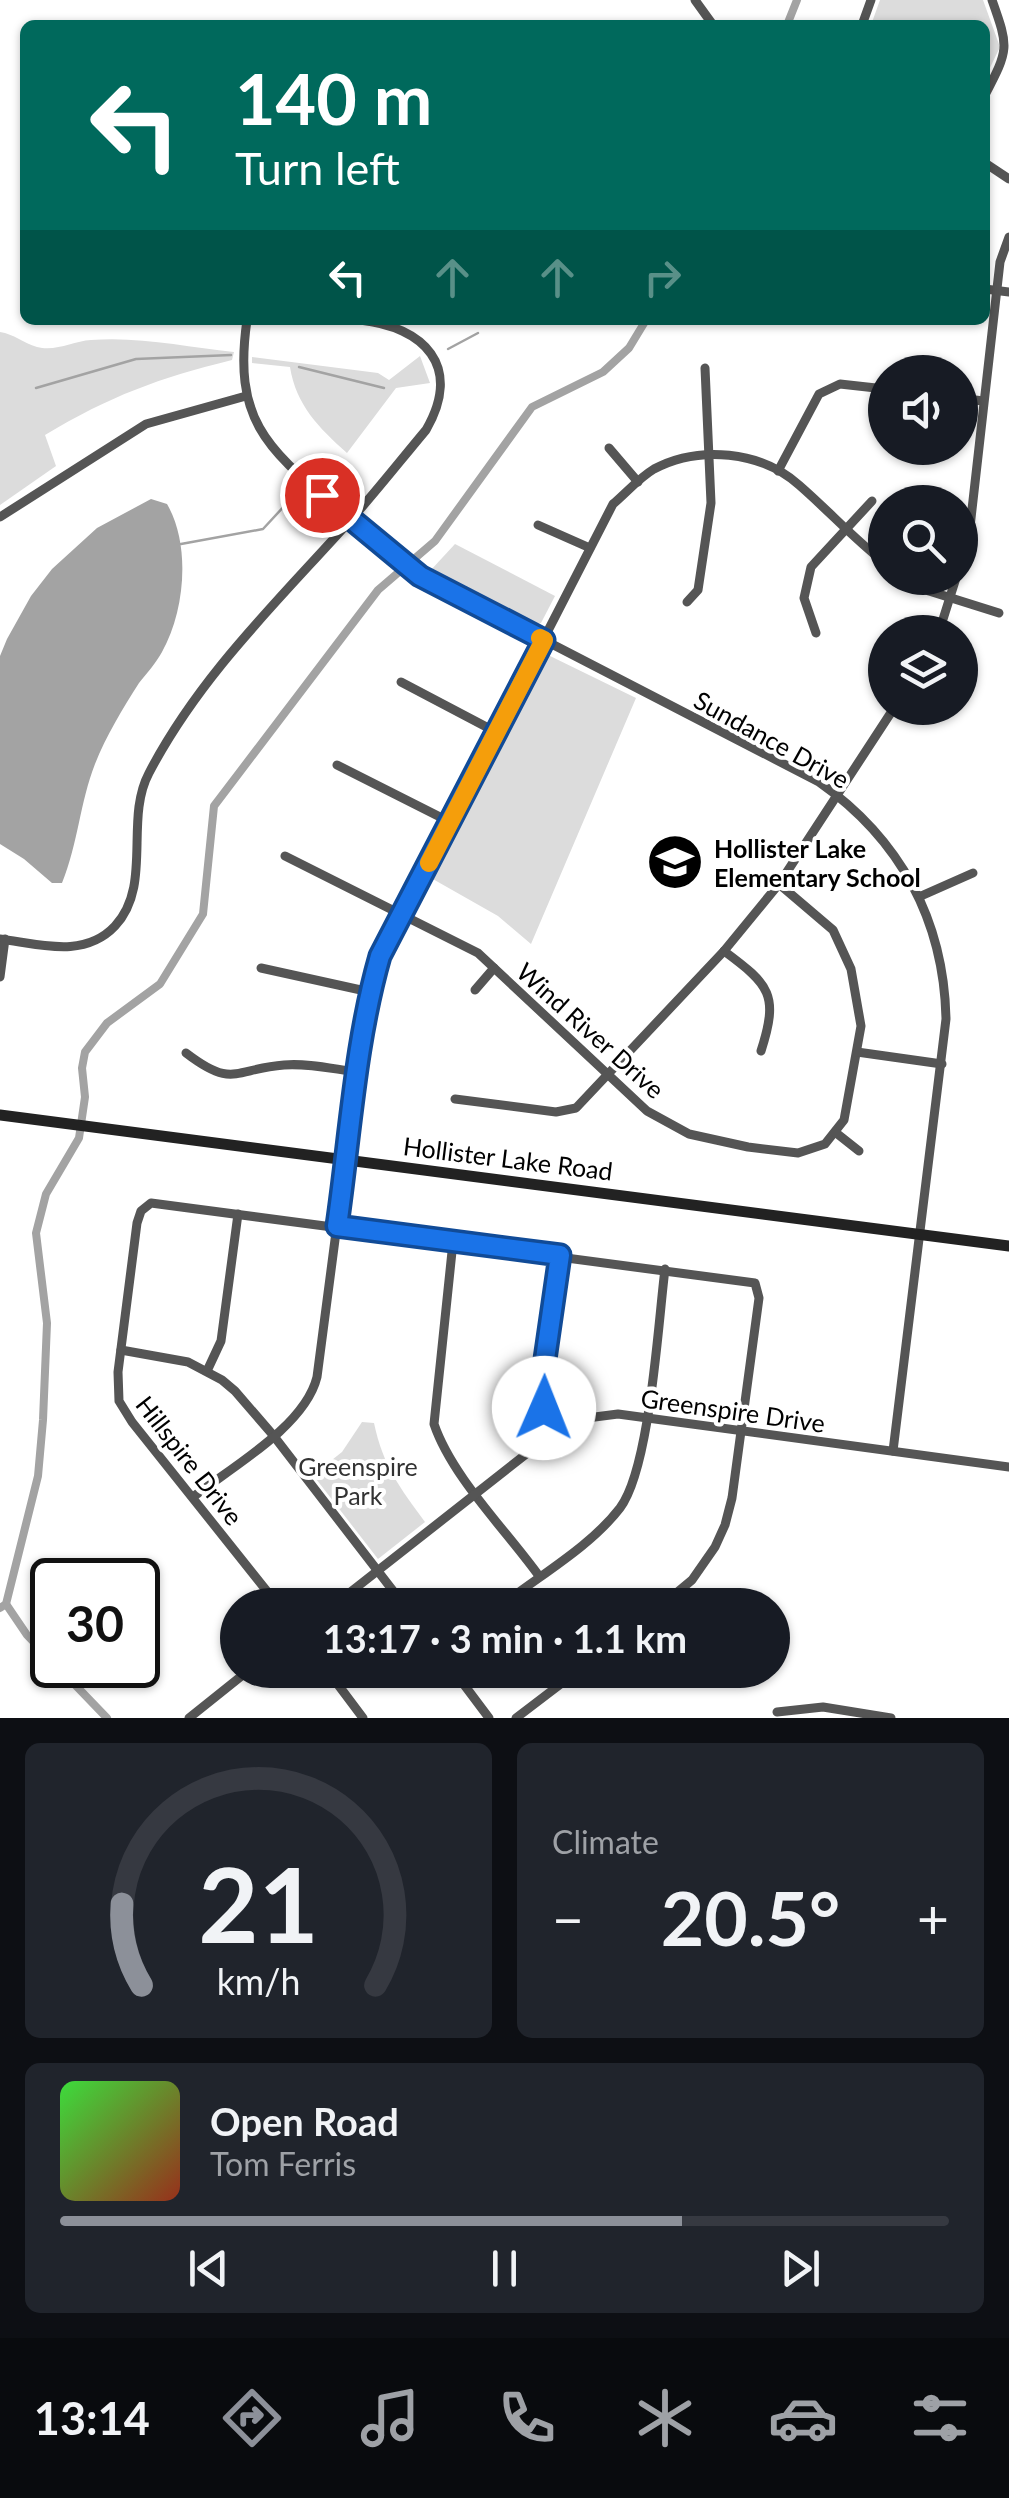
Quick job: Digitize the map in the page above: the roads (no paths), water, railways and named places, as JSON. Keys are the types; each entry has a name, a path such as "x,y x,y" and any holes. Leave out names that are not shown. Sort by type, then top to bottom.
{"street":[{"path":"990,84 1008,48 992,0"},
{"path":"1009,238 991,290 1009,292"},
{"name":"Sundance Drive","path":"245,325 242,356 246,396 260,431 272,448 397,559 420,576 799,771 838,795 884,840 921,896 943,971 946,1019 893,1451"},
{"path":"0,977 3,939 78,947 92,943 118,923 133,894 139,803 149,772 212,673 351,520 426,430 435,414 439,392 436,365 420,341 393,325"},
{"path":"974,485 988,325"},
{"path":"687,602 698,590 712,503 705,368"},
{"path":"778,471 819,394 840,384 868,387"},
{"path":"0,517 146,424 246,396"},
{"path":"978,400 983,400"},
{"path":"610,448 638,482"},
{"path":"193,1497 273,1435 307,1404 314,1388 357,1072 380,956 612,504 652,471 686,456 733,455 768,464 797,482 868,550"},
{"path":"816,634 804,598 811,567 868,505"},
{"path":"538,524 590,548"},
{"path":"942,595 999,613"},
{"path":"945,615 952,595"},
{"path":"401,682 496,732"},
{"path":"455,1099 556,1112 576,1108 724,951 780,884 883,725"},
{"path":"336,766 450,822"},
{"name":"Wind River Drive","path":"284,856 403,912 478,953 646,1111 689,1134 798,1153 825,1144 835,1132"},
{"path":"921,896 972,873"},
{"path":"780,884 833,930 851,969 862,1026 844,1120 835,1132 859,1150"},
{"path":"724,951 762,984 769,996 770,1021 761,1051"},
{"path":"260,968 370,992"},
{"path":"474,990 494,968"},
{"path":"186,1052 209,1070 230,1076 283,1064 357,1072"},
{"path":"857,1052 942,1064"},
{"name":"Hollister Lake Road","path":"0,1116 1009,1246"},
{"name":"Hillspire Drive","path":"238,1214 155,1203 145,1206 138,1223 118,1386 124,1410 265,1588"},
{"path":"207,1371 221,1341 238,1214 750,1280 758,1286 759,1298 732,1498 714,1547 682,1588"},
{"path":"453,1242 434,1424 440,1442 539,1576"},
{"path":"558,1430 544,1408 541,1387 560,1255"},
{"path":"524,1588 602,1529 621,1506 637,1474 665,1269"},
{"path":"121,1350 171,1357 207,1371 235,1391 391,1588"},
{"name":"Greenspire Drive","path":"357,1588 558,1430 606,1414 1009,1467"},
{"path":"188,1718 227,1688"},
{"path":"340,1688 362,1718"},
{"path":"467,1688 490,1718"},
{"path":"516,1718 555,1688"},
{"path":"776,1712 822,1707 891,1718"}],"waterway":[{"path":"789,20 797,0"},
{"path":"0,1608 6,1604 38,1476 47,1323 36,1233 46,1194 79,1138 85,1097 85,1052 107,1023 160,984 203,914 214,806 378,590 435,541 532,407 603,372 629,348 643,325"},
{"path":"448,349 478,333"},
{"path":"36,388 136,359 231,355"},
{"path":"299,367 384,388"},
{"path":"181,544 263,529 300,489"},
{"path":"6,1604 30,1638"},
{"path":"78,1688 107,1718"}],"place":[{"name":"Hollister Lake Elementary School","path":"675,862"}],"park label":[{"name":"Greenspire Park","path":"358,1480"}]}
